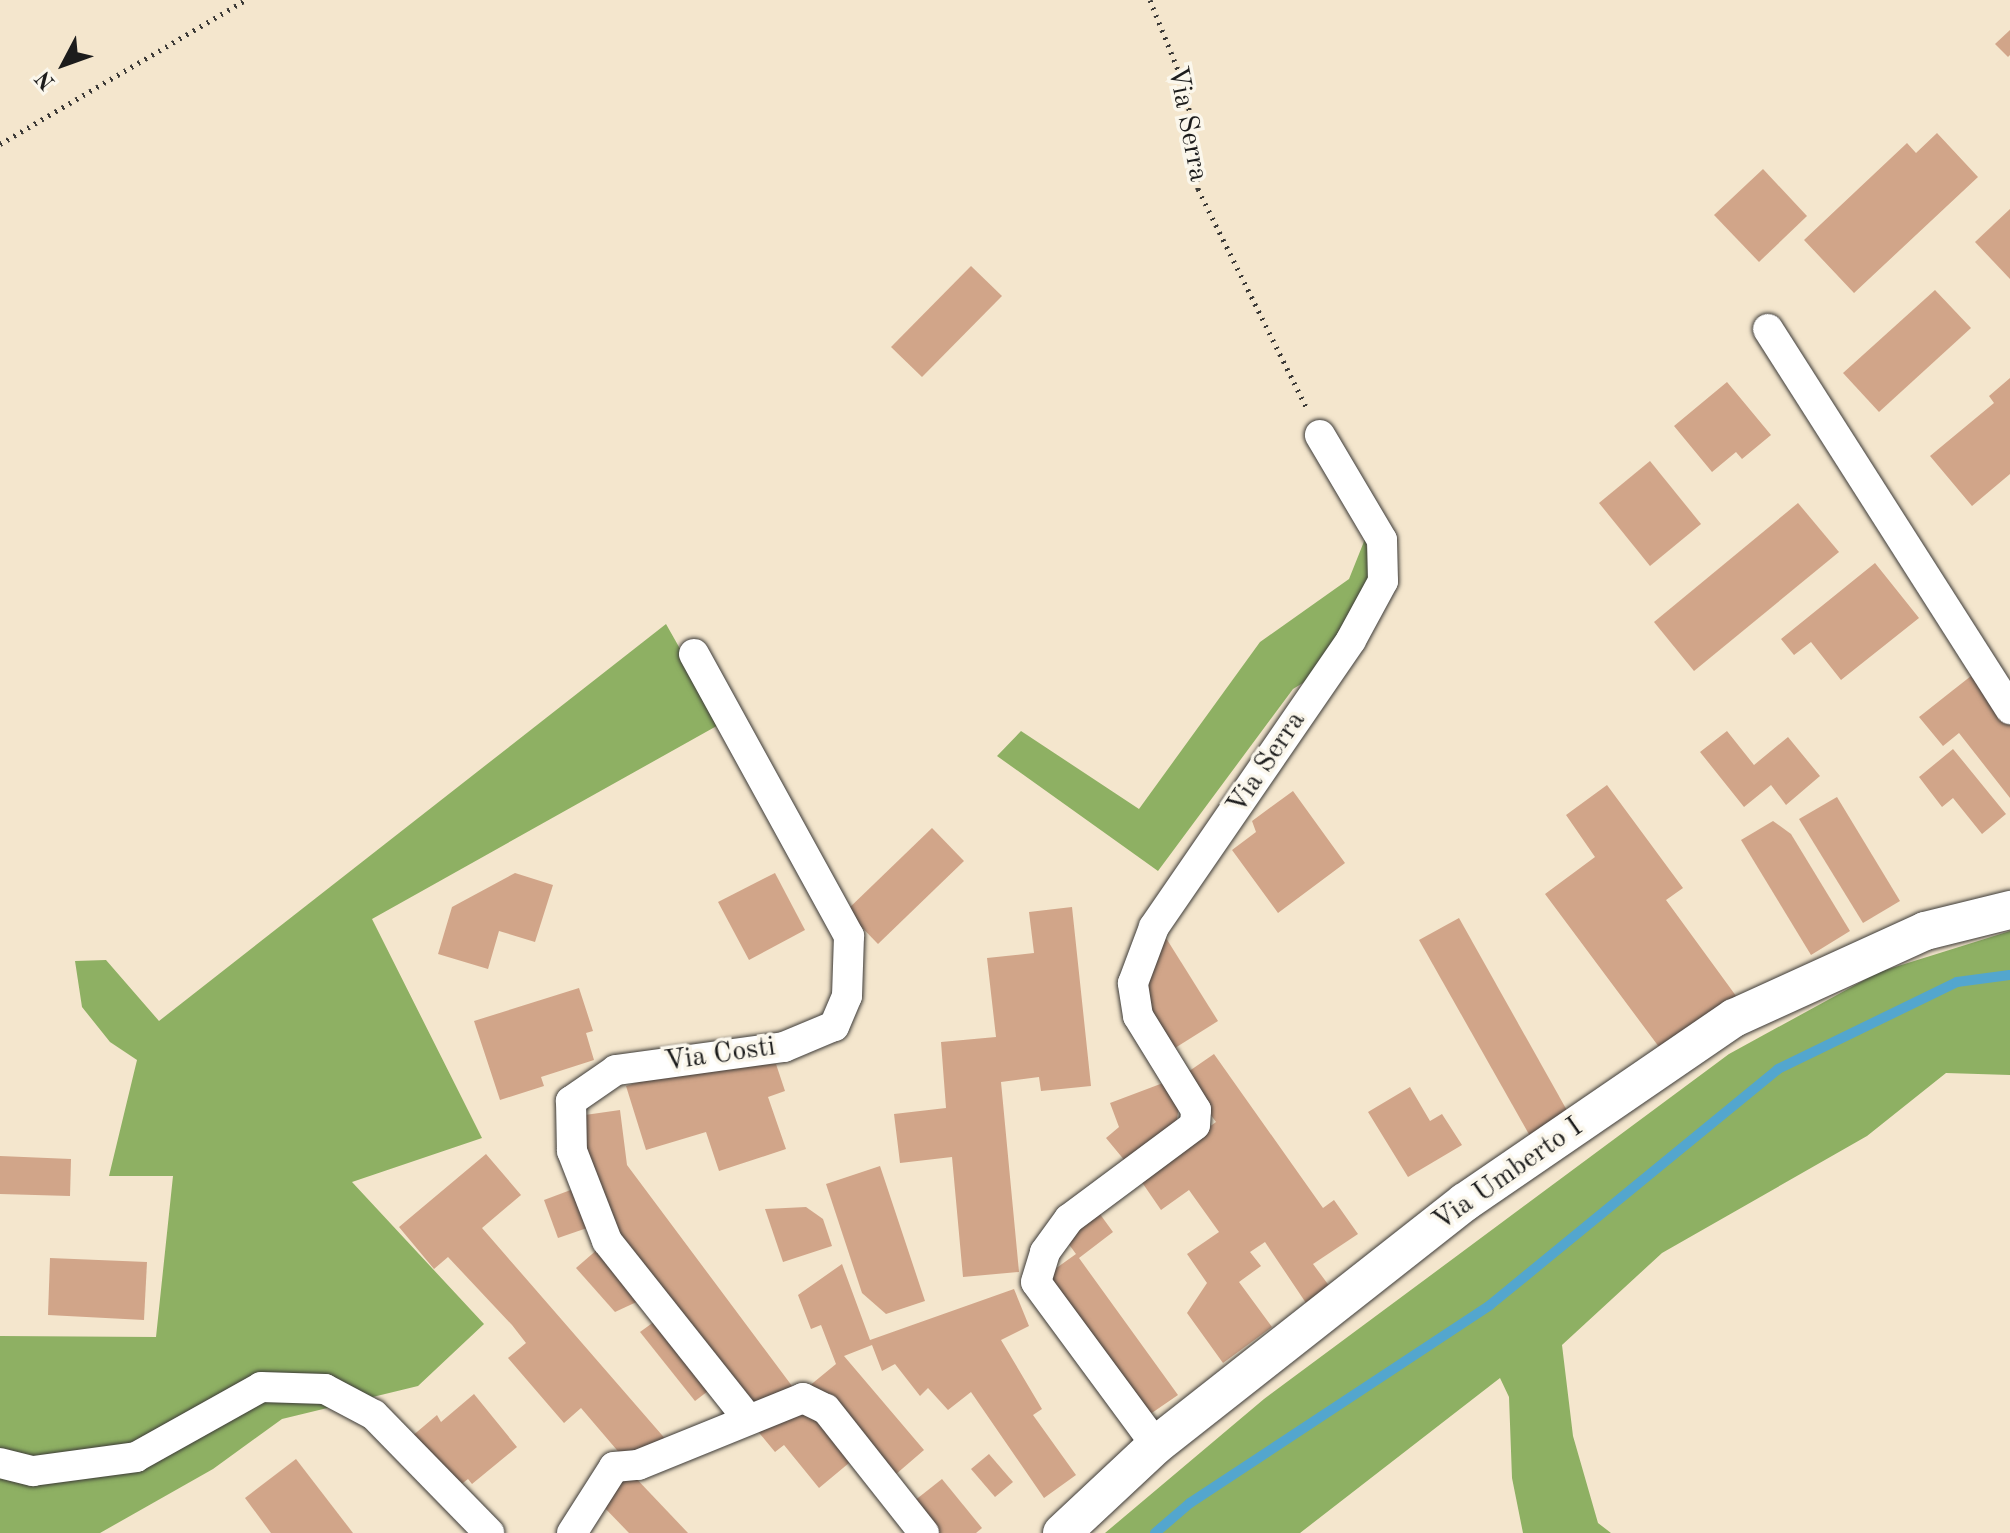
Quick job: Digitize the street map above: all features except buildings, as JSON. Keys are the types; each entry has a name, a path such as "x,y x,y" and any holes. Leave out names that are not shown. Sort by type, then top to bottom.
{"street":[{"path":"1768,329 2010,709"},
{"name":"Via Serra","path":"1156,1445 1036,1282 1045,1252 1069,1219 1195,1125 1196,1110 1138,1016 1133,983 1154,927 1351,640 1383,581 1382,540 1320,435"},
{"name":"Via Costi","path":"694,654 849,936 847,996 834,1026 784,1047 616,1070 571,1101 572,1151 607,1241 748,1419"},
{"name":"Via Umberto I","path":"1062,1533 1156,1445 1465,1202 1734,1018 1925,931 2010,910"},
{"path":"0,1463 33,1471 136,1457 261,1387 325,1389 374,1415 489,1533"},
{"path":"572,1533 614,1467 638,1465 803,1398 826,1409 924,1533"}],"path":[{"path":"0,144 245,0"},
{"name":"Via Serra","path":"1150,0 1187,92 1198,189 1320,435"}],"green space":[{"path":"1365,539 1373,577 1316,675 1293,689 1158,871 997,756 1021,731 1139,809 1260,642 1349,579"},
{"path":"666,624 722,723 372,919 482,1138 352,1182 484,1324 418,1386 282,1419 213,1469 100,1533 0,1533 0,1336 156,1337 173,1176 109,1176 137,1060 110,1042 82,1007 75,961 106,960 159,1021"},
{"path":"2010,931 2010,1075 1946,1073 1867,1136 1662,1253 1562,1345 1573,1436 1598,1523 1611,1533 1523,1533 1512,1478 1509,1397 1500,1378 1300,1533 1105,1533 1264,1399 1729,1054 1879,972"}],"waterway":[{"path":"1155,1533 1190,1503 1490,1305 1778,1069 1957,982 2010,975"}]}
